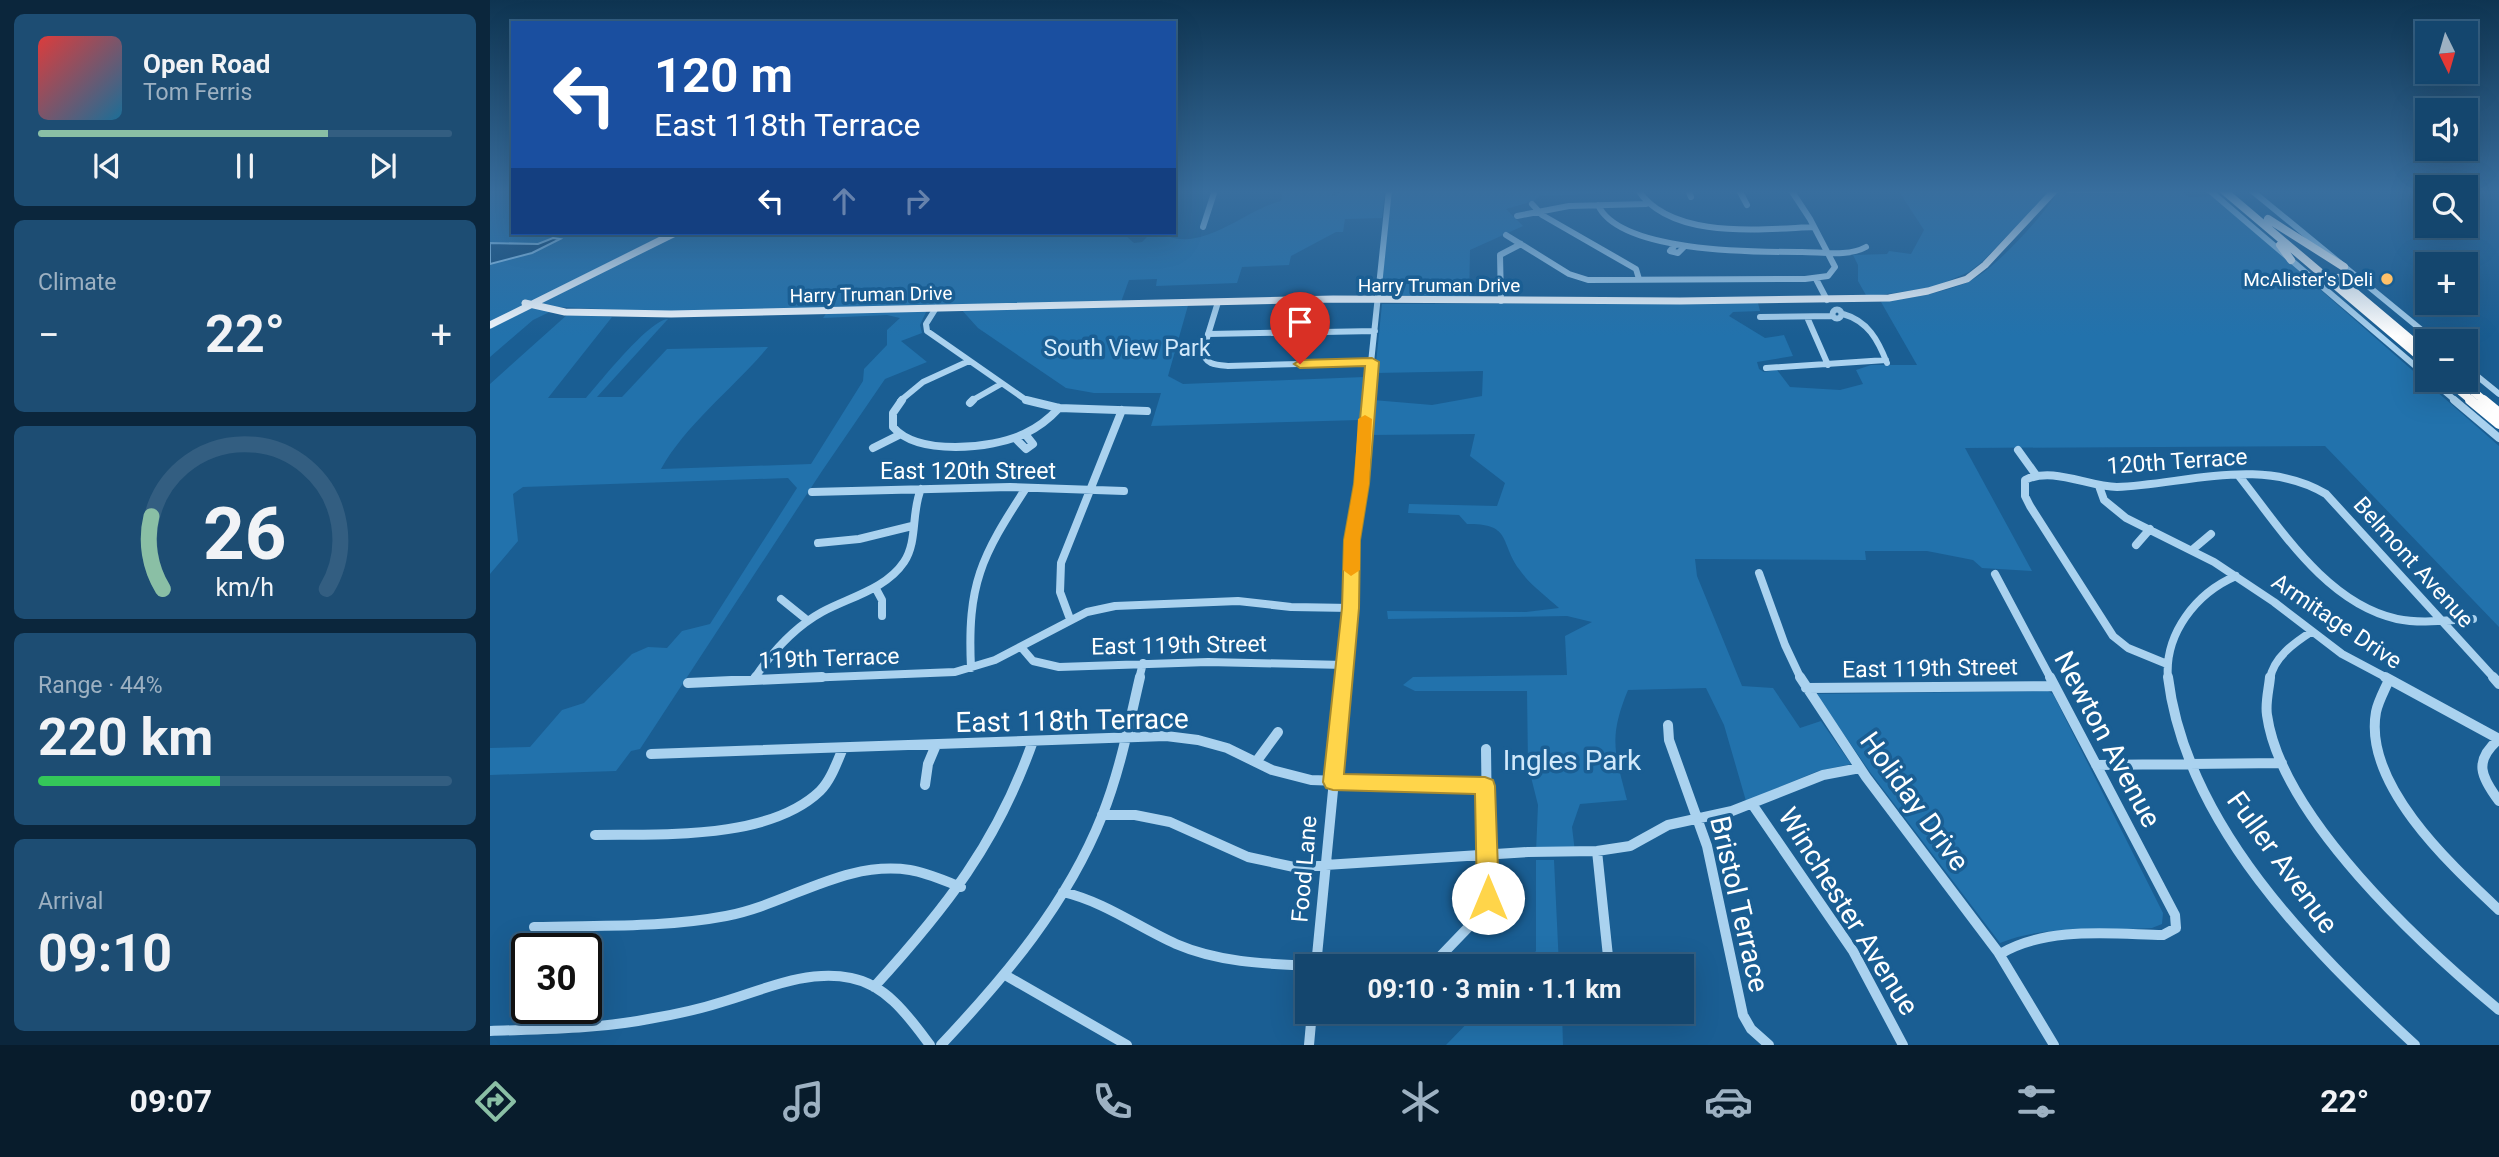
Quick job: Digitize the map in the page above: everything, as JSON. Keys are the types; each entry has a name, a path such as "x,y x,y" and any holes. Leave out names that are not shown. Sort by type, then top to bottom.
{"highway":[{"path":"2277,239 2291,260"},
{"path":"2285,239 2415,352"},
{"path":"2287,239 2415,343"},
{"path":"2296,239 2344,267"},
{"path":"2461,392 2499,424"},
{"path":"2474,392 2499,413"}],"main road":[{"path":"528,304 655,239"},
{"path":"490,322 663,239"},
{"name":"Harry Truman Drive","path":"528,304 565,312 650,314 1219,302 1889,298 1928,291 1967,279 1985,265 2009,239"}],"street":[{"name":"Food Lane","path":"1317,954 1351,608 1352,540 1361,484 1384,239"},
{"path":"1512,239 1569,274 1588,279 1816,279 1834,271 1835,267 1820,239"},
{"path":"1581,239 1636,269 1639,279"},
{"path":"1655,239 1675,245 1670,251 1673,253 1680,252 1684,247 1729,252 1860,251 1866,247"},
{"path":"2266,239 2415,366"},
{"path":"2310,239 2420,329"},
{"path":"1501,301 1500,255 1521,244"},
{"path":"1816,279 1836,313"},
{"path":"1219,302 1203,351 1208,362 1228,366 1372,362"},
{"path":"936,308 926,324 927,331 1026,400 1059,408 1147,411"},
{"path":"1760,317 1807,317 1836,313 1858,318 1868,326 1887,362 1858,360 1828,365 1766,368"},
{"path":"1807,317 1828,365"},
{"path":"1208,334 1375,331"},
{"path":"969,361 928,380 901,401 892,418 893,427 899,435 908,441 930,445 978,445 1025,434 1046,421 1059,408"},
{"path":"2478,377 2499,394"},
{"path":"970,403 975,397 1001,384"},
{"path":"2445,392 2499,438"},
{"path":"1070,619 1060,598 1059,572 1122,410"},
{"path":"1015,438 1026,449 1030,448 1033,444 1025,434"},
{"path":"873,448 899,435"},
{"path":"2018,450 2036,475 2025,480 2025,496 2030,506 2113,636 2128,648 2167,664"},
{"name":"120th Terrace","path":"2036,475 2099,486 2159,485 2212,477 2295,477 2318,487 2329,496"},
{"path":"2239,476 2317,568 2357,604 2396,619 2473,619"},
{"name":"Armitage Drive","path":"2099,486 2104,500 2112,509 2236,576 2342,654 2388,682 2499,739"},
{"path":"971,668 969,611 976,577 992,540 1026,488"},
{"name":"East 120th Street","path":"812,492 1026,488 1124,491"},
{"path":"754,680 780,643 807,620 875,587 895,572 907,557 912,544 913,509 921,489"},
{"name":"Belmont Avenue","path":"2329,496 2499,684"},
{"path":"818,543 859,539 912,526"},
{"path":"2136,545 2150,529"},
{"path":"2192,550 2211,534"},
{"name":"Holiday Drive","path":"1759,573 1793,664 1806,688 1860,768 2000,954 2054,1045"},
{"name":"Newton Avenue","path":"1995,574 2175,915 2176,928 2163,934 2051,937 2019,944 2000,954"},
{"name":"Fuller Avenue","path":"2236,576 2213,588 2190,610 2176,634 2167,664 2172,703 2192,764 2232,839 2271,895 2321,954 2415,1045"},
{"path":"875,587 882,600 882,616"},
{"path":"781,599 807,620"},
{"name":"119th Terrace","path":"688,683 921,674 971,668 1021,647 1070,619 1101,608 1135,604 1238,601 1291,607 1351,608"},
{"path":"2311,632 2279,658 2266,694 2267,718 2282,763 2309,810 2361,878 2444,963 2499,1010"},
{"name":"East 119th Street","path":"1021,647 1033,661 1053,667 1143,663 1345,665"},
{"path":"941,1045 1004,975 1063,892 1102,816 1143,663"},
{"path":"2388,682 2375,708 2373,725 2375,741 2388,776 2446,858 2499,910"},
{"name":"East 119th Street","path":"1806,688 2054,686"},
{"name":"Bristol Terrace","path":"1668,725 1668,740 1707,846 1739,1004 1751,1029 1769,1045"},
{"path":"1256,762 1278,732"},
{"name":"East 118th Terrace","path":"651,754 1166,736 1198,740 1227,748 1293,777 1333,782 1485,786"},
{"path":"2499,739 2488,746 2481,761 2485,778 2499,801"},
{"path":"874,987 961,887 987,848 1006,815 1033,741"},
{"path":"925,785 928,764 936,745"},
{"path":"595,835 710,830 784,815 806,803 821,790 831,776 843,748"},
{"path":"1443,954 1483,912 1488,898 1488,856 1485,853 1486,749"},
{"path":"2096,765 2282,763"},
{"path":"1102,816 1135,815 1170,822 1248,857 1270,864 1294,867 1528,852 1597,852 1630,846 1668,825 1752,804 1824,775 1860,768"},
{"name":"Winchester Avenue","path":"1752,804 1814,892 1861,967 1903,1045"},
{"path":"1597,852 1608,954"},
{"path":"534,927 651,924 727,916 770,904 831,878 873,868 912,870 961,887"},
{"path":"1063,892 1107,907 1175,943 1202,954 1266,964 1295,965"},
{"path":"1004,975 1127,1045"},
{"path":"490,1031 589,1027 636,1021 705,1007 817,976 849,977 874,987 904,1011 930,1045"},
{"path":"1309,1045 1311,1024"}],"green space":[{"path":"490,239 1129,239 1134,243 1145,239 1323,239 1291,256 1289,265 1242,267 1237,283 1156,286 1157,279 1129,280 1121,302 661,312 560,307 533,320 490,357"},
{"path":"1386,239 1495,239 1470,250 1469,299 1381,297"},
{"path":"1919,239 2004,239 1969,272 1934,287 1867,297 1858,281 1858,265 1853,255 1887,254 1889,251 1911,254"},
{"name":"Ingles Park","path":"2020,239 2262,239 2415,373 2415,392 2437,392 2499,446 2499,627 2325,446 1965,448 2032,571 1982,568 1973,560 1927,551 1865,551 1866,560 1695,559 1697,576 1742,686 1773,688 1800,728 1821,721 1851,764 1818,771 1746,801 1724,725 1706,688 1628,690 1616,734 1619,770 1627,800 1580,804 1572,827 1575,852 1536,852 1538,805 1528,765 1527,691 1415,691 1403,685 1413,677 1567,675 1565,636 1592,622 1567,616 1388,619 1387,611 1526,612 1559,608 1523,574 1498,531 1491,527 1467,524 1459,515 1408,513 1409,504 1497,506 1505,483 1470,456 1475,434 1368,435 1373,400 1432,405 1482,396 1483,371 1375,373 1382,304 1758,303 1760,311 1733,312 1729,316 1765,338 1784,335 1793,356 1757,362 1759,369 1764,372 1777,370 1790,387 1840,390 1863,384 1856,370 1871,365 1917,365 1881,302 1945,290 1966,283 1990,267"},
{"name":"South View Park","path":"1189,302 1168,376 1183,384 1364,377 1360,420 1151,426 1161,393 1094,393 1066,388 978,328 960,308"},
{"path":"927,310 920,325 922,333 901,341 927,362 885,379 640,749 631,751 616,771 490,775 490,748 530,747 562,710 584,703 632,654 648,647 667,648 682,631 710,624 797,488 788,478 523,487 513,494 518,541 490,574 490,384 568,314 612,317 548,398 586,398 649,329 668,319 597,397 622,397 667,349 768,347 697,421 671,452 661,469 811,464 863,381 864,369 887,345 887,330 900,318 887,315 823,318 827,312"},
{"path":"2048,691 2053,694 2163,913 2162,924 2152,928 2037,933 2000,943 1870,772 1816,694"},
{"path":"1536,860 1554,860 1558,954 1533,954 1536,951"},
{"path":"1466,1024 1562,1024 1563,1045 1446,1045"}],"shaded area":[{"path":"551,239 560,239 532,253 490,264 490,243 538,244"}],"slow traffic":[{"path":"1351,570 1365,419"}],"place":[{"name":"McAlister's Deli","path":"2387,279"}],"route":[{"path":"1300,364 1372,362 1361,484 1352,540 1351,608 1333,782 1485,786 1488,898"}]}
